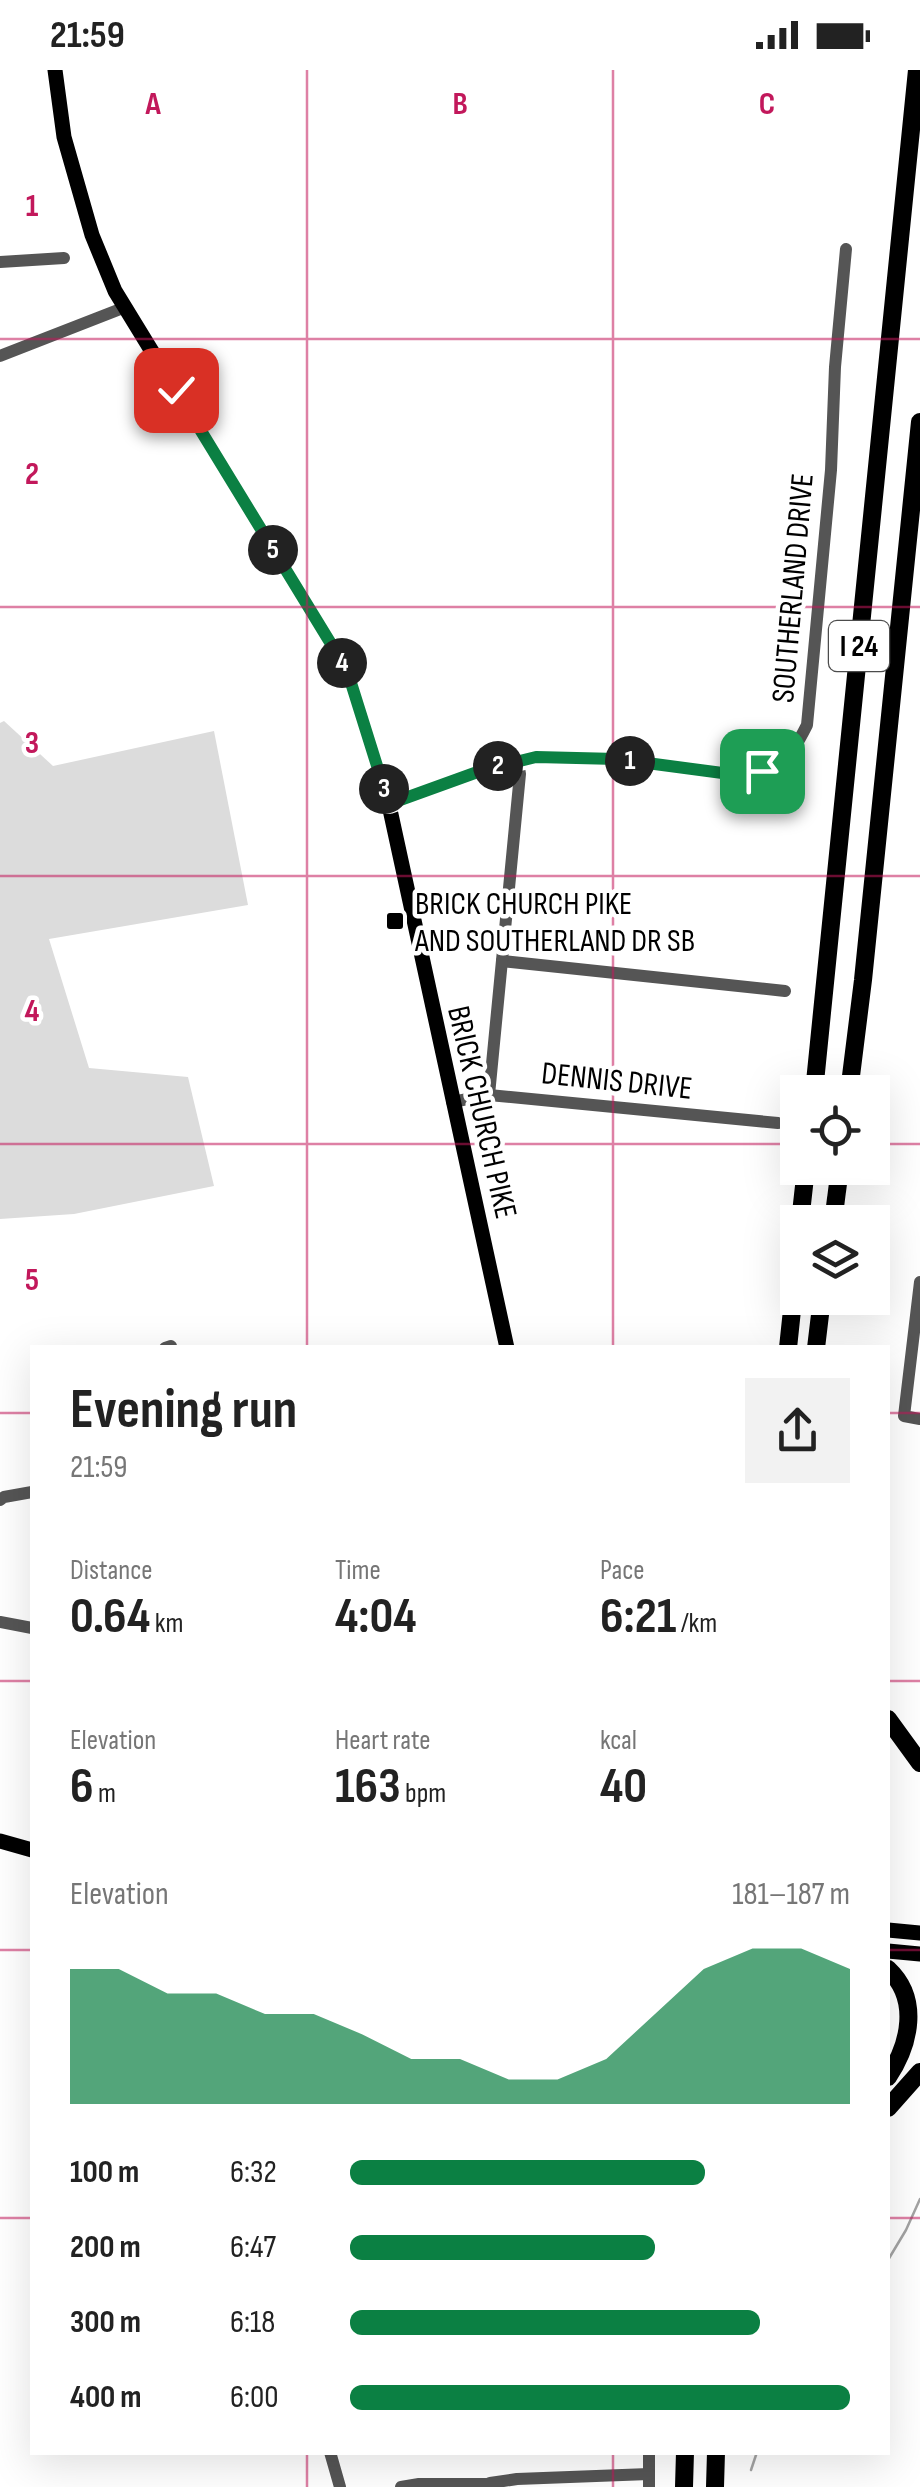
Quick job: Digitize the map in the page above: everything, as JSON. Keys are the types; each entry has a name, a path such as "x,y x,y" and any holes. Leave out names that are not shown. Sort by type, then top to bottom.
{"highway":[{"name":"I 24","path":"816,1075 904,199 901,159 909,70"},
{"path":"904,199 917,70"},
{"name":"I 24","path":"851,1075 920,422"},
{"path":"788,1345 791,1315"},
{"path":"818,1345 820,1315"},
{"path":"890,1722 920,1762"},
{"path":"890,1972 902,1986 910,2022 908,2039 890,2074"},
{"path":"890,2106 920,2072"},
{"path":"684,2487 685,2455"},
{"path":"714,2487 716,2455"}],"main road":[{"name":"BRICK CHURCH PIKE","path":"56,70 64,137 92,234 123,308 347,670 389,804 506,1345"},
{"path":"0,1842 30,1850"},
{"path":"890,1930 920,1933"},
{"path":"890,1951 920,1954"}],"street":[{"name":"SOUTHERLAND DRIVE","path":"389,804 483,770 536,757 617,759 691,770 747,773 778,764 790,753 806,725 846,249"},
{"path":"0,262 64,258"},
{"path":"0,356 123,308"},
{"path":"489,1095 520,774 518,762"},
{"path":"502,961 785,991"},
{"name":"DENNIS DRIVE","path":"452,1102 489,1095 778,1123"},
{"path":"920,1282 904,1416 920,1419"},
{"path":"0,1500 30,1492"},
{"path":"0,1622 30,1628"},
{"path":"331,2455 340,2487"},
{"path":"401,2487 517,2479 650,2481 649,2455"},
{"path":"490,2483 519,2487"}],"shaded area":[{"path":"4,721 53,766 214,731 248,905 49,939 89,1068 188,1077 214,1186 74,1214 0,1219 0,723"}],"waterway":[{"path":"890,2257 920,2199"},
{"path":"751,2470 756,2455"}],"place":[{"name":"BRICK CHURCH PIKE AND SOUTHERLAND DR SB","path":"395,921"}],"route":[{"path":"176,390 347,670 389,804 483,770 536,757 617,759 730,774 762,771"}]}
